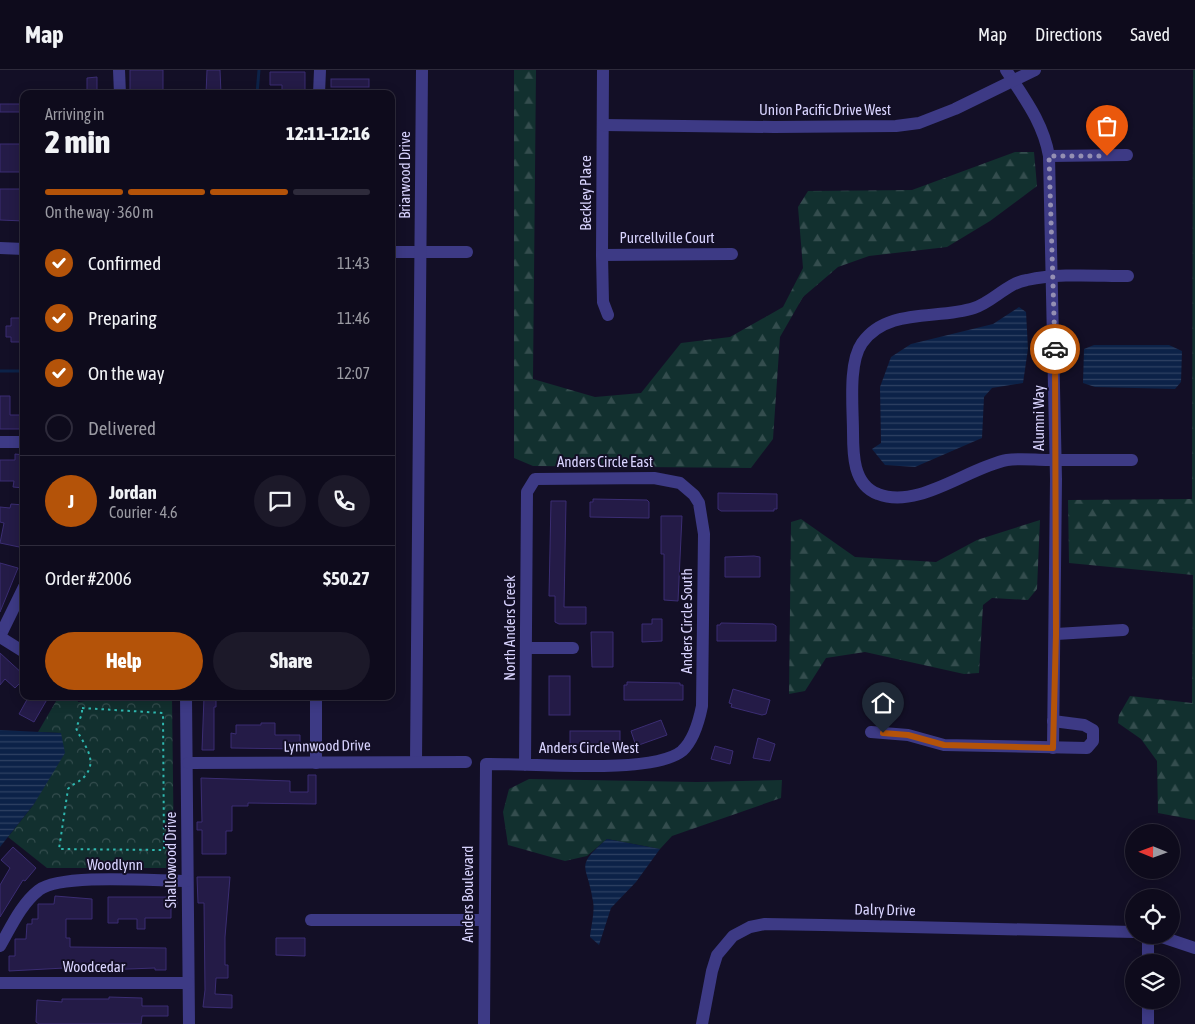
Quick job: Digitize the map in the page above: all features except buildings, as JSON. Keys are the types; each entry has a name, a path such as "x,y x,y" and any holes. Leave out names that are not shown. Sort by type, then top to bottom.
{"street":[{"path":"119,70 120,90"},
{"path":"319,90 320,70"},
{"name":"Briarwood Drive","path":"416,761 422,70"},
{"name":"Beckley Place","path":"603,70 602,255 603,302 608,316"},
{"name":"Union Pacific Drive West","path":"603,125 896,126 919,123 937,116 1009,76 1034,70"},
{"name":"Alumni Way","path":"1009,76 1037,118 1046,138 1049,156 1056,375 1056,634 1053,748"},
{"path":"1049,156 1126,155"},
{"path":"0,248 20,248"},
{"path":"395,252 467,252"},
{"name":"Purcellville Court","path":"602,255 732,254"},
{"path":"1128,276 1052,276 1017,282 975,308 915,316 889,322 877,328 866,338 857,354 854,374 853,440 856,471 864,485 876,494 903,496 924,492 1008,460 1132,460"},
{"path":"0,442 20,442"},
{"name":"Anders Circle East","path":"527,492 535,478 654,478 680,483 688,489"},
{"name":"Anders Circle South","path":"681,752 688,745 702,706 704,534 699,503 688,489"},
{"name":"North Anders Creek","path":"525,765 527,492"},
{"path":"20,595 0,637 20,650"},
{"path":"1056,634 1122,630"},
{"path":"526,648 573,648"},
{"name":"Shallowood Drive","path":"186,700 188,763 188,1024"},
{"path":"316,700 316,763"},
{"path":"871,732 908,735 944,745 1086,748 1093,741 1093,730 1084,725 1054,721"},
{"name":"Anders Circle West","path":"486,764 645,765 670,758 681,752"},
{"name":"Lynnwood Drive","path":"188,763 466,762"},
{"name":"Anders Boulevard","path":"484,1024 486,764"},
{"name":"Woodlynn","path":"0,946 23,907 39,890 51,884 73,881 187,882"},
{"path":"310,920 484,920"},
{"name":"Dalry Drive","path":"702,1024 712,971 717,956 733,936 750,927 765,924 1125,932"},
{"path":"1180,943 1195,948"},
{"name":"Woodcedar","path":"0,983 188,983"},
{"path":"1148,1009 1148,1024"}],"path":[{"path":"82,708 163,712 164,850 59,849 68,789 86,774 89,766 90,753 76,728 82,714 82,708"}],"green space":[{"path":"514,70 536,70 533,379 595,397 641,393 681,343 730,337 783,307 803,268 798,207 808,191 912,190 1015,152 1034,152 1037,186 990,221 947,247 869,256 838,267 803,297 780,337 773,439 751,468 533,466 514,458"},
{"path":"1193,70 1195,70 1195,820 1158,813 1157,761 1141,739 1118,723 1119,715 1130,696 1192,703 1193,575 1069,563 1068,500 1192,499"},
{"path":"801,519 855,557 936,562 977,540 1040,520 1037,589 1028,600 992,598 983,605 979,673 964,674 865,652 826,658 805,691 789,694 791,522"},
{"path":"57,700 78,700 78,702 93,700 172,700 174,861 168,868 47,868 8,837 34,804 61,733 38,732"},
{"path":"529,779 697,782 782,780 781,798 672,836 660,849 607,839 587,856 565,861 508,845 503,812 509,789"}],"water":[{"path":"1019,307 1026,312 1028,349 1023,383 992,388 984,397 982,438 915,467 885,465 872,449 881,443 880,387 891,357 911,344 993,324"},
{"path":"1094,345 1169,345 1182,351 1181,382 1175,389 1095,387 1083,383 1084,349"},
{"path":"0,730 61,733 65,753 34,804 0,847"},
{"path":"607,839 660,849 636,882 611,908 599,945 590,937 593,905 585,867 586,862 596,848"}],"waterway":[{"path":"257,90 259,70"},
{"path":"0,371 20,371"}],"way so far":[{"path":"1055,349 1050,242 1049,156 1107,156"}],"route":[{"path":"883,733 908,735 944,745 1053,748 1056,634 1055,349"}]}
